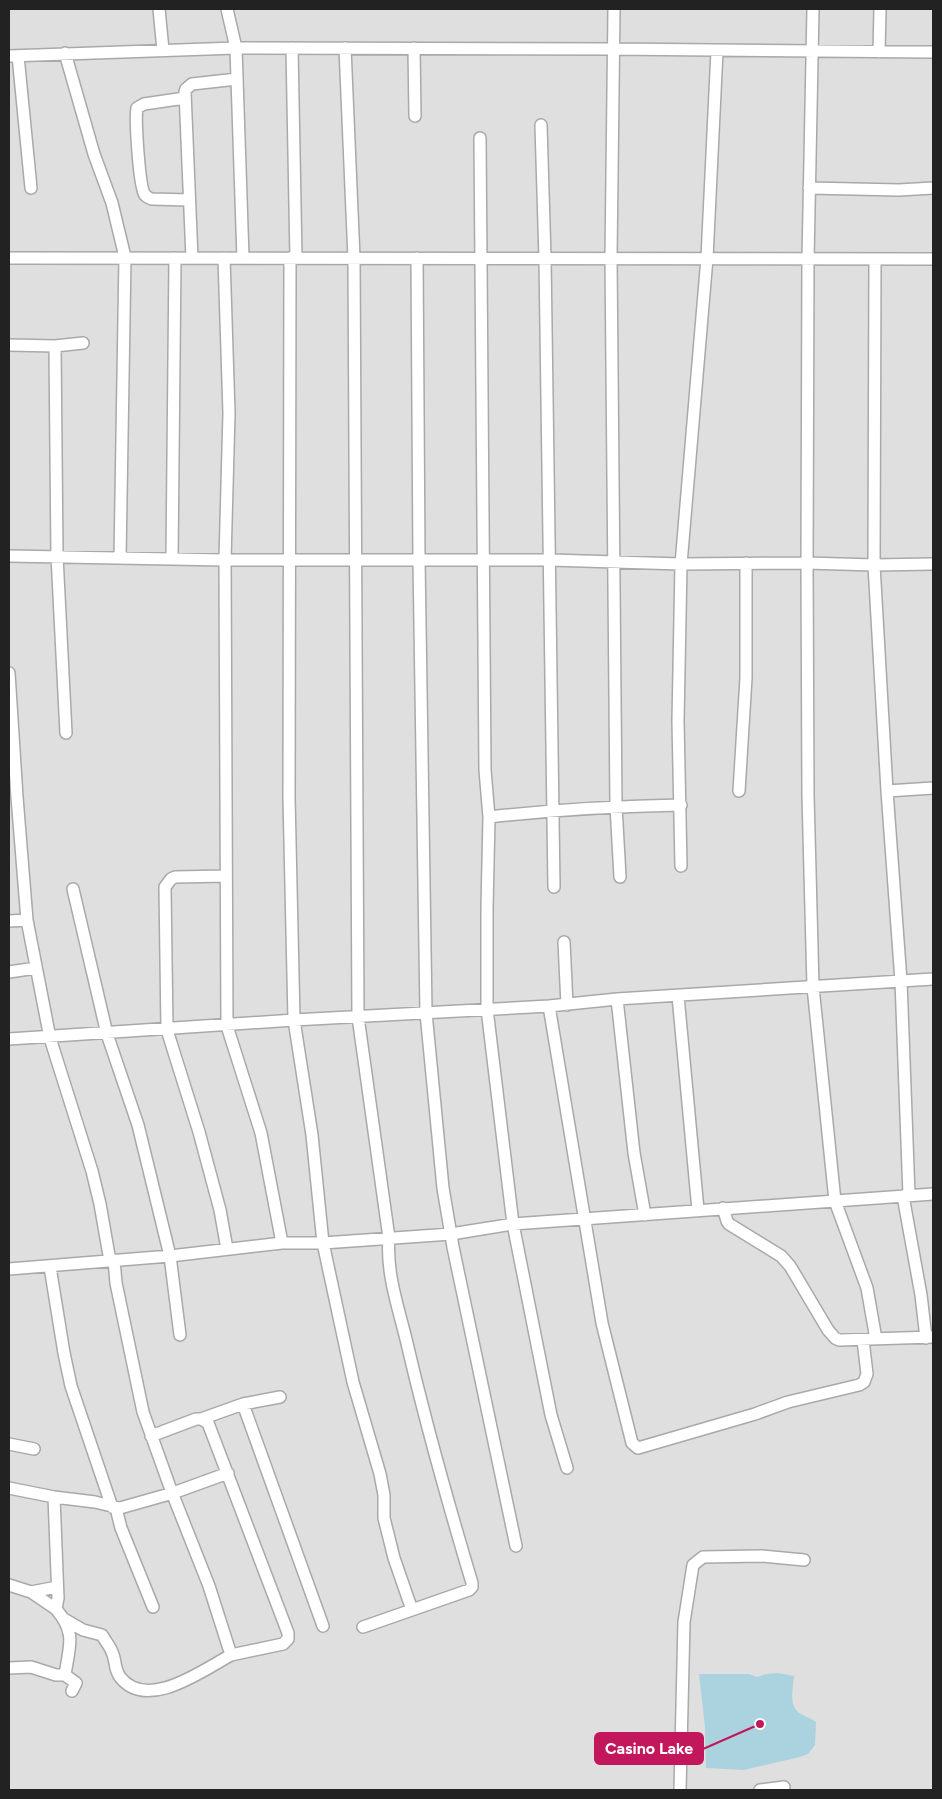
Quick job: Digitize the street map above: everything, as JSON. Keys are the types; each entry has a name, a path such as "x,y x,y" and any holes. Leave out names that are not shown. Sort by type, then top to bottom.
{"street":[{"path":"159,9 163,50"},
{"path":"227,9 236,48 243,258"},
{"path":"614,9 612,49 611,258 616,806 620,877"},
{"path":"813,9 808,259 807,562 808,814 814,987 835,1201 849,1243 861,1266 876,1339"},
{"path":"879,52 880,9"},
{"path":"31,188 13,56 236,48 933,52"},
{"path":"292,48 293,258 289,560 289,797 294,1020 312,1135 324,1243 353,1382 380,1474 384,1495 384,1518 394,1558 412,1610"},
{"path":"346,48 354,258 358,1018 389,1238 388,1254 391,1276 446,1495 472,1583 472,1587 469,1590 364,1627"},
{"path":"414,48 415,116"},
{"path":"681,866 678,721 681,564 707,258 717,51"},
{"path":"65,53 94,154 112,203 125,257 120,558"},
{"path":"192,258 186,88 192,84 237,80"},
{"path":"185,98 144,104 138,108 138,147 141,182 147,197 152,199 189,200"},
{"path":"540,125 545,258 554,886"},
{"path":"480,138 485,770 489,817 486,908 487,1009 513,1224 551,1415 567,1468"},
{"path":"809,188 898,190 933,188"},
{"path":"9,258 933,259"},
{"path":"172,559 175,258"},
{"path":"224,258 229,413 224,560 227,1026 261,1133 282,1243"},
{"path":"417,258 419,560 426,1013 443,1188 516,1546"},
{"path":"723,1208 729,1224 781,1256 790,1266 834,1338 839,1340 862,1340 930,1338 921,1295 906,1196 901,981 887,791 874,565 874,259"},
{"path":"9,345 55,346 83,343"},
{"path":"55,346 57,556 66,733"},
{"path":"9,556 355,561 550,560 681,564 807,562 874,565 933,564"},
{"path":"739,791 746,678 746,563"},
{"path":"9,673 16,797 27,920 50,1038 92,1171 138,1392 151,1436 209,1586 231,1655"},
{"path":"887,791 933,788"},
{"path":"489,817 616,806 681,805"},
{"path":"226,876 175,878 165,887 167,1030 199,1132 220,1210 227,1250"},
{"path":"73,889 108,1034 138,1125 170,1256 180,1335"},
{"path":"9,921 27,920"},
{"path":"564,942 567,1005"},
{"path":"9,972 36,968"},
{"path":"9,1039 50,1038 294,1020 358,1018 567,1005 933,979"},
{"path":"678,996 698,1210"},
{"path":"617,1000 634,1153 645,1215"},
{"path":"548,1006 602,1323 632,1443 638,1448 755,1414 788,1402 859,1385 864,1382 867,1374 862,1340"},
{"path":"9,1269 170,1256 282,1243 324,1243 451,1234 513,1224 933,1194"},
{"path":"50,1267 71,1386 121,1528 153,1607"},
{"path":"151,1436 242,1404 280,1397"},
{"path":"242,1404 323,1626"},
{"path":"64,1619 83,1630 102,1636 112,1651 115,1668 119,1676 131,1686 152,1691 170,1687 231,1655 283,1644 288,1639 288,1633 210,1426 201,1418"},
{"path":"9,1444 34,1449"},
{"path":"9,1488 54,1497 95,1502 114,1508 127,1507 228,1473"},
{"path":"54,1497 58,1598 56,1609"},
{"path":"680,1790 684,1622 694,1564 703,1556 761,1556 804,1560"},
{"path":"9,1585 31,1592 56,1609 64,1619 69,1629 72,1645 68,1652 65,1675"},
{"path":"31,1592 57,1587"},
{"path":"9,1668 31,1667 56,1675 65,1675 76,1683 72,1691"},
{"path":"760,1790 784,1787"}],"shaded area":[{"path":"9,9 933,9 933,1790 9,1790"}],"water":[{"path":"778,1673 794,1676 792,1692 794,1707 801,1714 816,1722 815,1745 808,1754 800,1757 744,1770 706,1768 705,1727 699,1674 749,1674 757,1677"}],"place":[{"name":"Casino Lake","path":"760,1724"}]}
